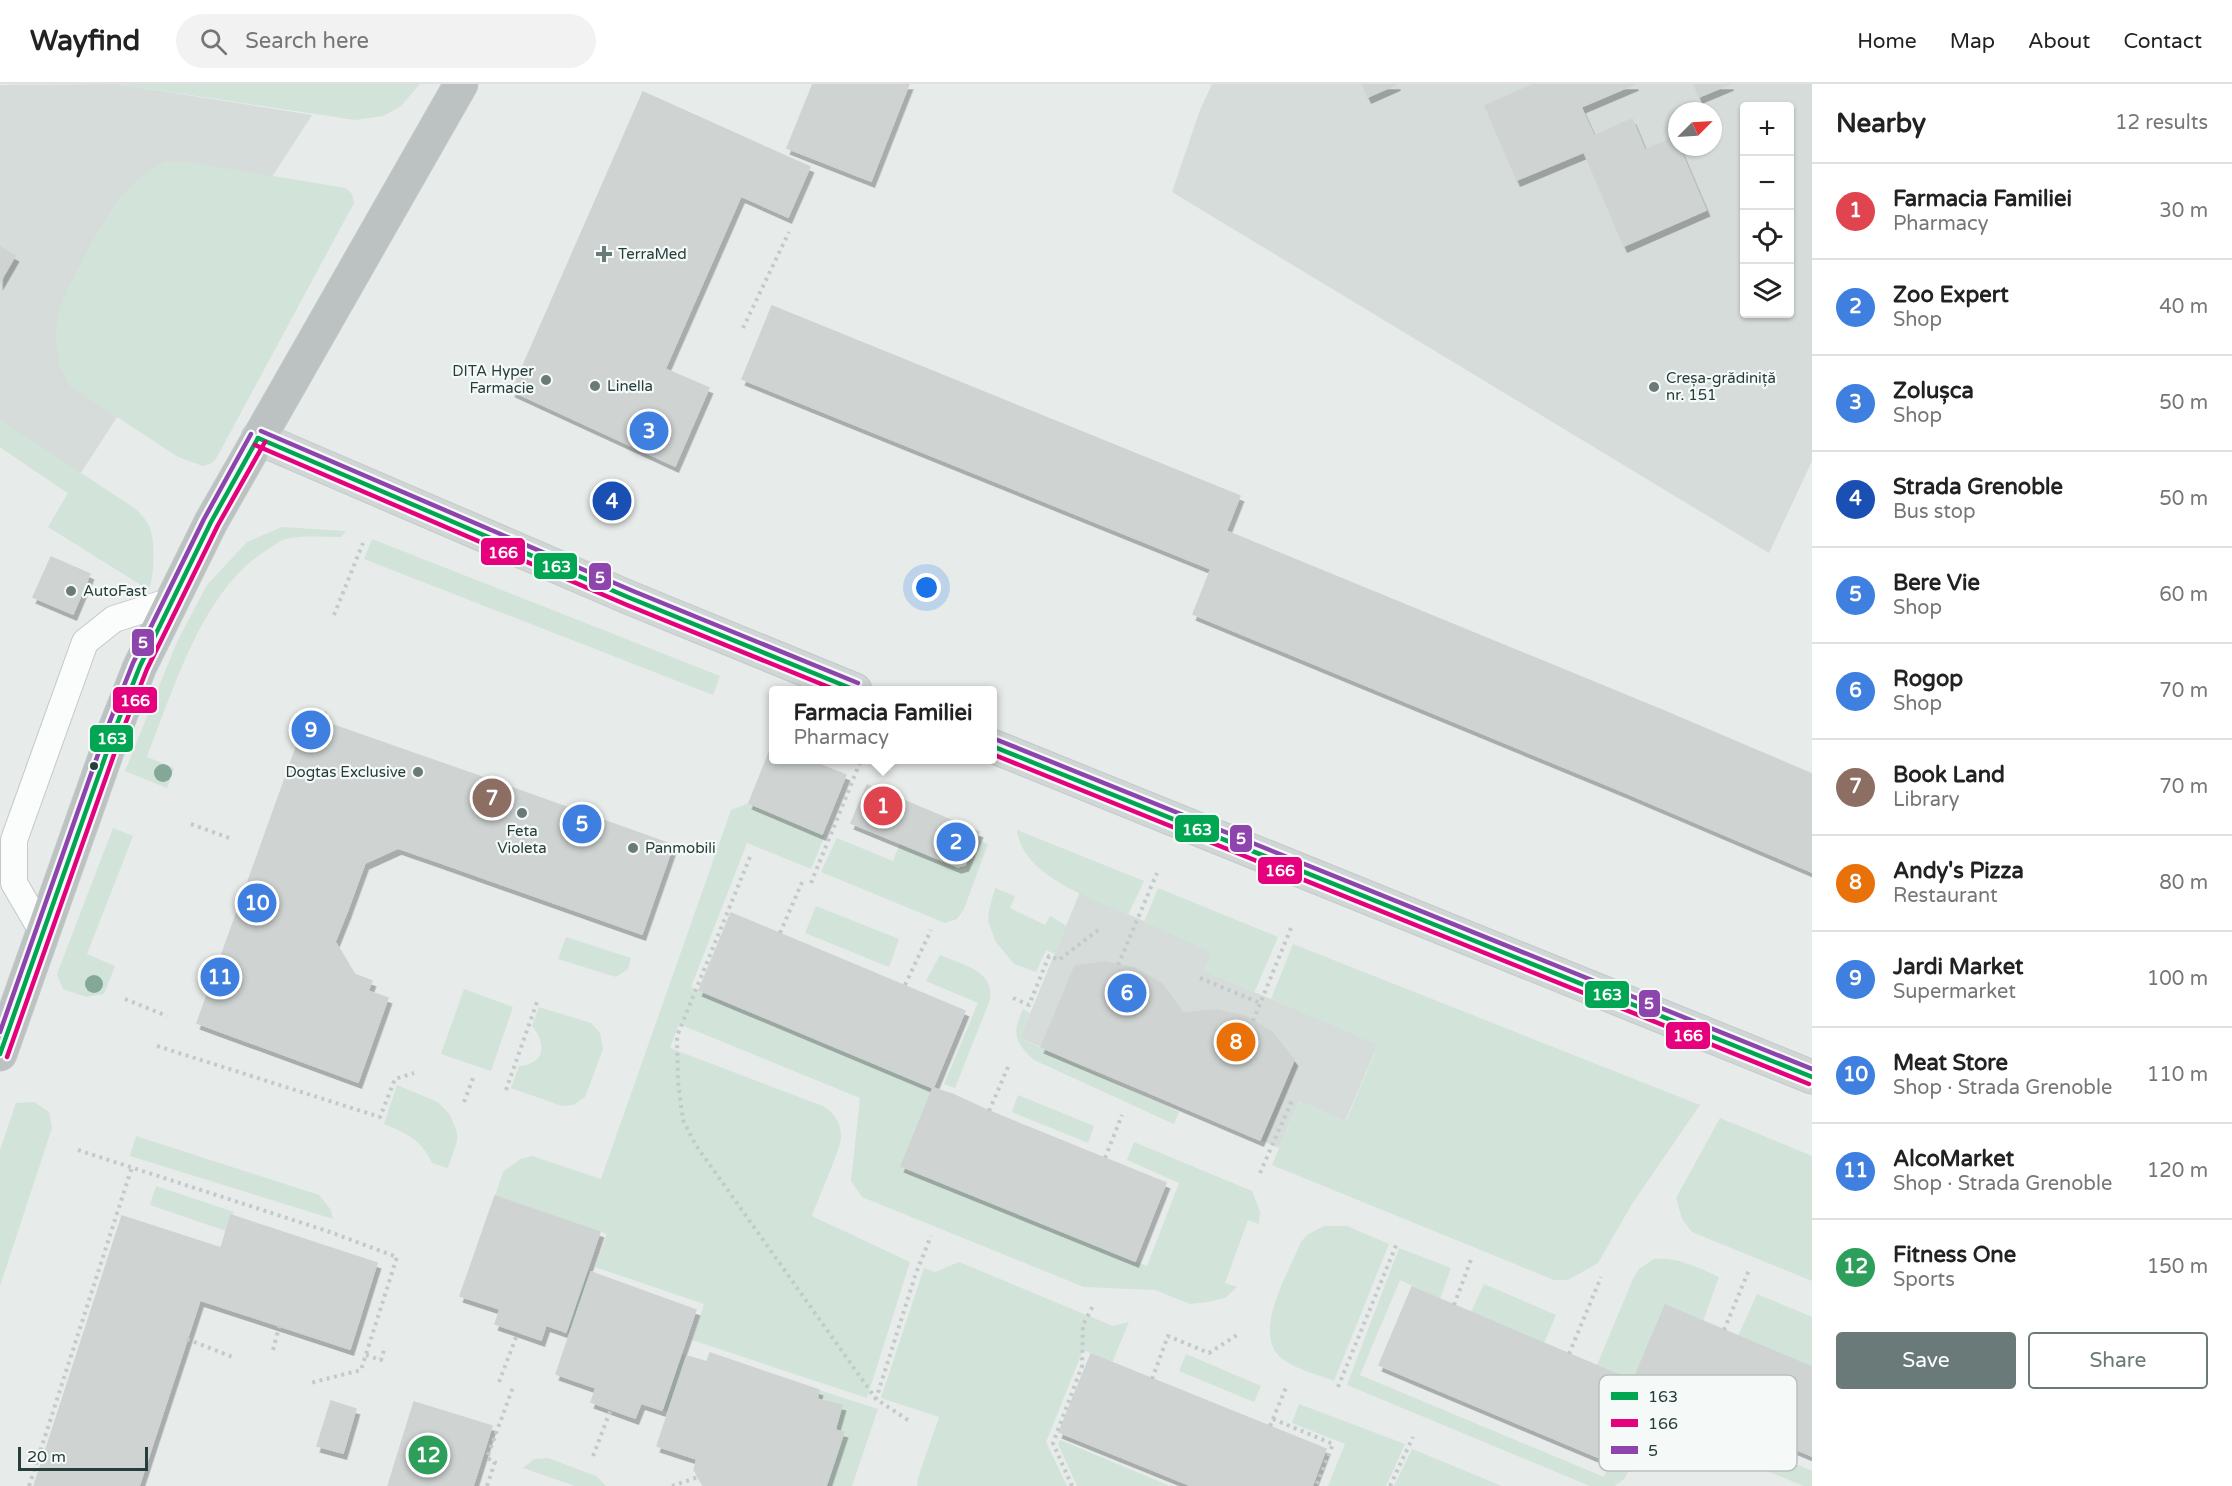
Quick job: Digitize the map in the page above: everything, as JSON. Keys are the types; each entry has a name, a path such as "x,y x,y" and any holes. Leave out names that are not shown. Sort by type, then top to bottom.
{"highway":[{"path":"0,1054 42,931 140,666 211,522 461,84"}],"main road":[{"path":"258,438 639,602 845,686"},
{"path":"997,748 1812,1077"}],"lane":[{"path":"42,931 14,884 14,840 85,642 114,619 171,601"}],"path":[{"path":"743,328 789,231"},
{"path":"334,615 363,543"},
{"path":"811,883 859,764"},
{"path":"191,824 232,839"},
{"path":"750,857 677,1036 678,1082 683,1120 695,1144 876,1400 908,1420"},
{"path":"1118,965 1157,873"},
{"path":"780,933 803,880"},
{"path":"1252,1020 1291,928"},
{"path":"905,985 931,930"},
{"path":"1013,998 1029,1005 1049,956 1059,960 1098,930"},
{"path":"1200,978 1260,1003"},
{"path":"125,999 167,1016"},
{"path":"506,1090 537,1002"},
{"path":"157,1046 380,1117 395,1079 414,1073"},
{"path":"989,1111 1008,1066"},
{"path":"464,1102 473,1078"},
{"path":"1260,1173 1293,1098"},
{"path":"1105,1158 1122,1115"},
{"path":"78,1150 330,1232 397,1257 361,1370 310,1383"},
{"path":"29,1486 132,1167"},
{"path":"876,1400 916,1272 931,1236"},
{"path":"1338,1387 1396,1243"},
{"path":"1454,1305 1472,1257"},
{"path":"1724,1330 1749,1270"},
{"path":"1569,1354 1601,1277"},
{"path":"1072,1486 1053,1443 1082,1366 1083,1326 1094,1304"},
{"path":"273,1350 279,1327"},
{"path":"499,1382 518,1332"},
{"path":"1152,1379 1168,1336 1209,1353 1237,1335"},
{"path":"187,1339 235,1358"},
{"path":"366,1355 381,1360 385,1347"},
{"path":"1270,1426 1287,1385"},
{"path":"487,1486 495,1462 487,1458 513,1387"},
{"path":"593,1456 611,1409"},
{"path":"1273,1419 1333,1444 1316,1486"},
{"path":"1390,1486 1413,1437"},
{"path":"672,1486 698,1477"}],"shaded area":[{"path":"117,84 312,115 68,493 0,447 0,85"},
{"path":"117,84 420,84 401,106 383,116 355,120"},
{"name":"Creșa-grădiniță nr. 151","path":"1212,84 1812,84 1812,461 1769,553 1172,192 1200,110"},
{"path":"164,162 187,162 346,188 352,194 354,203 217,457 212,463 203,466 178,457 70,386 59,365 56,340 57,316 67,290 94,238 116,203 136,181"},
{"path":"0,420 136,509 151,530 153,566 149,590 48,527 68,493 0,447"},
{"path":"282,527 346,531 341,537 284,540 276,543 244,568 208,615 193,643 147,757 174,768 167,788 125,771 177,642 207,585 247,542"},
{"path":"372,539 720,676 713,695 364,559"},
{"path":"749,803 825,835 811,869 747,843 691,987 933,1088 902,1166 1147,1266 1179,1183 1127,1160 1134,1142 1252,1191 1260,1212 1259,1224 1248,1220 1225,1283 1237,1287 1225,1298 1190,1304 1155,1290 1084,1287 862,1197 851,1181 860,1098 679,1024 670,1048 823,1106 836,1118 840,1127 840,1143 812,1216 910,1262 867,1398 692,1340 704,1304 595,1267 607,1234 495,1196 503,1172 520,1159 532,1156 601,1179 731,810"},
{"path":"113,828 133,836 87,954 115,966 104,994 86,997 63,989 57,974"},
{"path":"1017,830 1144,881 1128,915 1078,893 1045,873 1031,860 1022,846"},
{"path":"837,838 893,861 900,843 958,867 965,865 976,839 988,844 964,909 957,919 945,923 821,872"},
{"path":"995,888 1015,896 1010,908 1045,925 1050,916 1067,926 1055,954 1046,950 1036,972 1014,964 996,942 988,921"},
{"path":"1158,888 1278,937 1254,993 1204,971 1211,952 1144,922"},
{"path":"1080,892 1212,952 1204,971 1378,1044 1345,1121 1299,1101 1279,1148 1020,1038"},
{"path":"816,906 899,939 889,967 805,933"},
{"path":"566,937 631,958 628,969 616,977 558,959"},
{"path":"1293,944 1700,1105 1632,1204 1598,1263 1568,1280 1554,1280 1272,1165 1299,1101 1346,1121 1378,1045 1271,999"},
{"path":"940,955 975,970 982,975 990,990 990,1000 955,1088 944,1084 978,1003 926,981"},
{"path":"464,989 513,1007 491,1071 441,1054"},
{"path":"539,1007 591,1023 600,1033 603,1049 585,1097 573,1105 562,1106 511,1088 519,1066 534,1061 541,1052 540,1040 532,1026"},
{"path":"1023,1009 1030,1013 1020,1038 1179,1112 1174,1124 1034,1060 1022,1048 1017,1037 1017,1025"},
{"path":"397,1085 438,1102 450,1115 457,1132 457,1141 448,1168 432,1163 423,1148 412,1138 384,1124"},
{"path":"1018,1095 1094,1126 1088,1143 1012,1112"},
{"path":"34,1102 49,1112 52,1128 0,1286 0,1150 16,1103"},
{"path":"1720,1118 1812,1156 1812,1281 1692,1232 1682,1219 1676,1198"},
{"path":"136,1136 319,1195 331,1210 333,1219 130,1156"},
{"path":"156,1186 234,1212 226,1231 150,1205"},
{"path":"1324,1226 1347,1226 1389,1244 1334,1381 1284,1360 1272,1345 1270,1331 1276,1299 1301,1242 1307,1235"},
{"path":"1399,1248 1451,1268 1440,1299 1400,1280 1360,1375 1604,1477 1606,1471 1628,1471 1625,1478 1615,1486 1590,1486 1347,1385"},
{"path":"1654,1259 1663,1259 1695,1266 1719,1277 1703,1321 1664,1305 1635,1375 1620,1375 1597,1365 1639,1269"},
{"path":"959,1262 1113,1326 1129,1322 1112,1363 1083,1350 1046,1442 1067,1486 917,1486 939,1417 881,1398 924,1268 935,1272"},
{"path":"587,1271 591,1272 570,1334 566,1332"},
{"path":"1484,1284 1556,1315 1544,1343 1471,1312"},
{"path":"1757,1294 1812,1317 1812,1367 1738,1336"},
{"path":"682,1353 687,1356 668,1412 662,1410"},
{"path":"1186,1354 1261,1386 1254,1402 1179,1371"},
{"path":"819,1390 878,1409 852,1486 826,1486 844,1433 835,1430 817,1399"},
{"path":"1299,1404 1405,1444 1386,1486 1328,1486 1345,1444 1292,1423"},
{"path":"1060,1440 1170,1486 1077,1486 1058,1444"},
{"path":"1412,1449 1502,1486 1394,1486"},
{"path":"548,1458 596,1476 606,1486 575,1486 523,1468 534,1459"},
{"path":"1797,1464 1812,1471 1812,1486 1804,1486 1767,1471 1797,1471"}],"building":[{"path":"813,84 909,84 871,181 787,148"},
{"path":"1362,84 1397,84 1368,97"},
{"path":"1534,84 1635,84 1581,107 1594,136 1632,119 1645,150 1668,140 1668,156 1683,156 1706,210 1624,246 1584,152 1517,180 1485,106"},
{"path":"1694,84 1730,84 1699,97"},
{"path":"643,92 810,167 788,217 741,196 665,369 709,388 675,466 512,391"},
{"path":"0,247 15,256 0,282"},
{"path":"772,306 1240,496 1211,569 742,379"},
{"path":"1226,531 1664,711 1629,794 1193,614"},
{"path":"51,557 90,574 73,614 33,597"},
{"path":"1664,711 1812,774 1812,872 1629,794"},
{"path":"326,712 330,724 476,775 444,864 398,848 365,863 347,912 250,876 301,734 297,722"},
{"path":"769,753 769,764 818,764 846,775 822,834 749,803"},
{"path":"476,775 673,845 642,934 444,864"},
{"path":"867,785 979,832 965,865 958,867 851,823"},
{"path":"250,876 347,912 335,942 354,974 372,981 368,991 388,998 358,1082 197,1023"},
{"path":"731,913 965,1011 933,1088 699,990"},
{"path":"1106,962 1135,968 1162,984 1183,1013 1150,1093 1041,1047 1075,966"},
{"path":"1216,1010 1245,1016 1272,1032 1294,1060 1260,1140 1150,1093 1183,1013"},
{"path":"933,1088 1166,1183 1135,1261 901,1166"},
{"path":"495,1196 600,1232 566,1332 546,1325 541,1340 495,1324 500,1309 460,1296"},
{"path":"231,1215 377,1263 350,1349 200,1300 139,1486 34,1486 122,1216 221,1248"},
{"path":"591,1272 696,1310 662,1410 641,1403 635,1418 591,1402 596,1388 556,1374"},
{"path":"1412,1287 1619,1375 1599,1375 1599,1458 1379,1365"},
{"path":"1665,1305 1812,1367 1812,1456 1797,1450 1797,1375 1636,1375"},
{"path":"710,1353 819,1390 817,1399 842,1405 835,1430 844,1432 826,1486 704,1486 694,1470 697,1459 657,1446 687,1356 707,1362"},
{"path":"1091,1354 1326,1449 1312,1486 1192,1486 1059,1432"},
{"path":"331,1401 356,1409 343,1453 317,1446"},
{"path":"414,1402 492,1426 473,1486 388,1486"}],"transit line":[{"name":"5","path":"261,431 633,591 858,683"},
{"name":"5","path":"0,1032 108,726 133,663 204,519 251,434"},
{"name":"163","path":"258,438 630,598 845,686"},
{"name":"163","path":"0,1054 115,729 140,666 211,522 258,438"},
{"name":"166","path":"7,1057 122,732 147,669 218,525 265,442"},
{"name":"166","path":"255,445 627,605 826,686"},
{"name":"5","path":"997,740 1812,1069"},
{"name":"163","path":"997,748 1812,1077"},
{"name":"166","path":"997,756 1809,1084"}],"place":[{"name":"TerraMed","path":"604,254"},
{"name":"DITA Hyper Farmacie","path":"546,380"},
{"name":"Linella","path":"595,386"},
{"name":"Creșa-grădiniță nr. 151","path":"1654,387"},
{"name":"Zolușca","path":"649,431"},
{"name":"Strada Grenoble","path":"612,501"},
{"name":"AutoFast","path":"71,591"},
{"name":"Jardi Market","path":"311,730"},
{"name":"Dogtas Exclusive","path":"418,772"},
{"name":"Book Land","path":"492,798"},
{"name":"Farmacia Familiei","path":"883,806"},
{"name":"Feta Violeta","path":"522,813"},
{"name":"Bere Vie","path":"582,824"},
{"name":"Zoo Expert","path":"956,842"},
{"name":"Panmobili","path":"633,848"},
{"name":"Meat Store","path":"257,903"},
{"name":"AlcoMarket","path":"220,977"},
{"name":"Rogop","path":"1127,993"},
{"name":"Andy's Pizza","path":"1236,1042"},
{"name":"Fitness One","path":"428,1455"}]}
